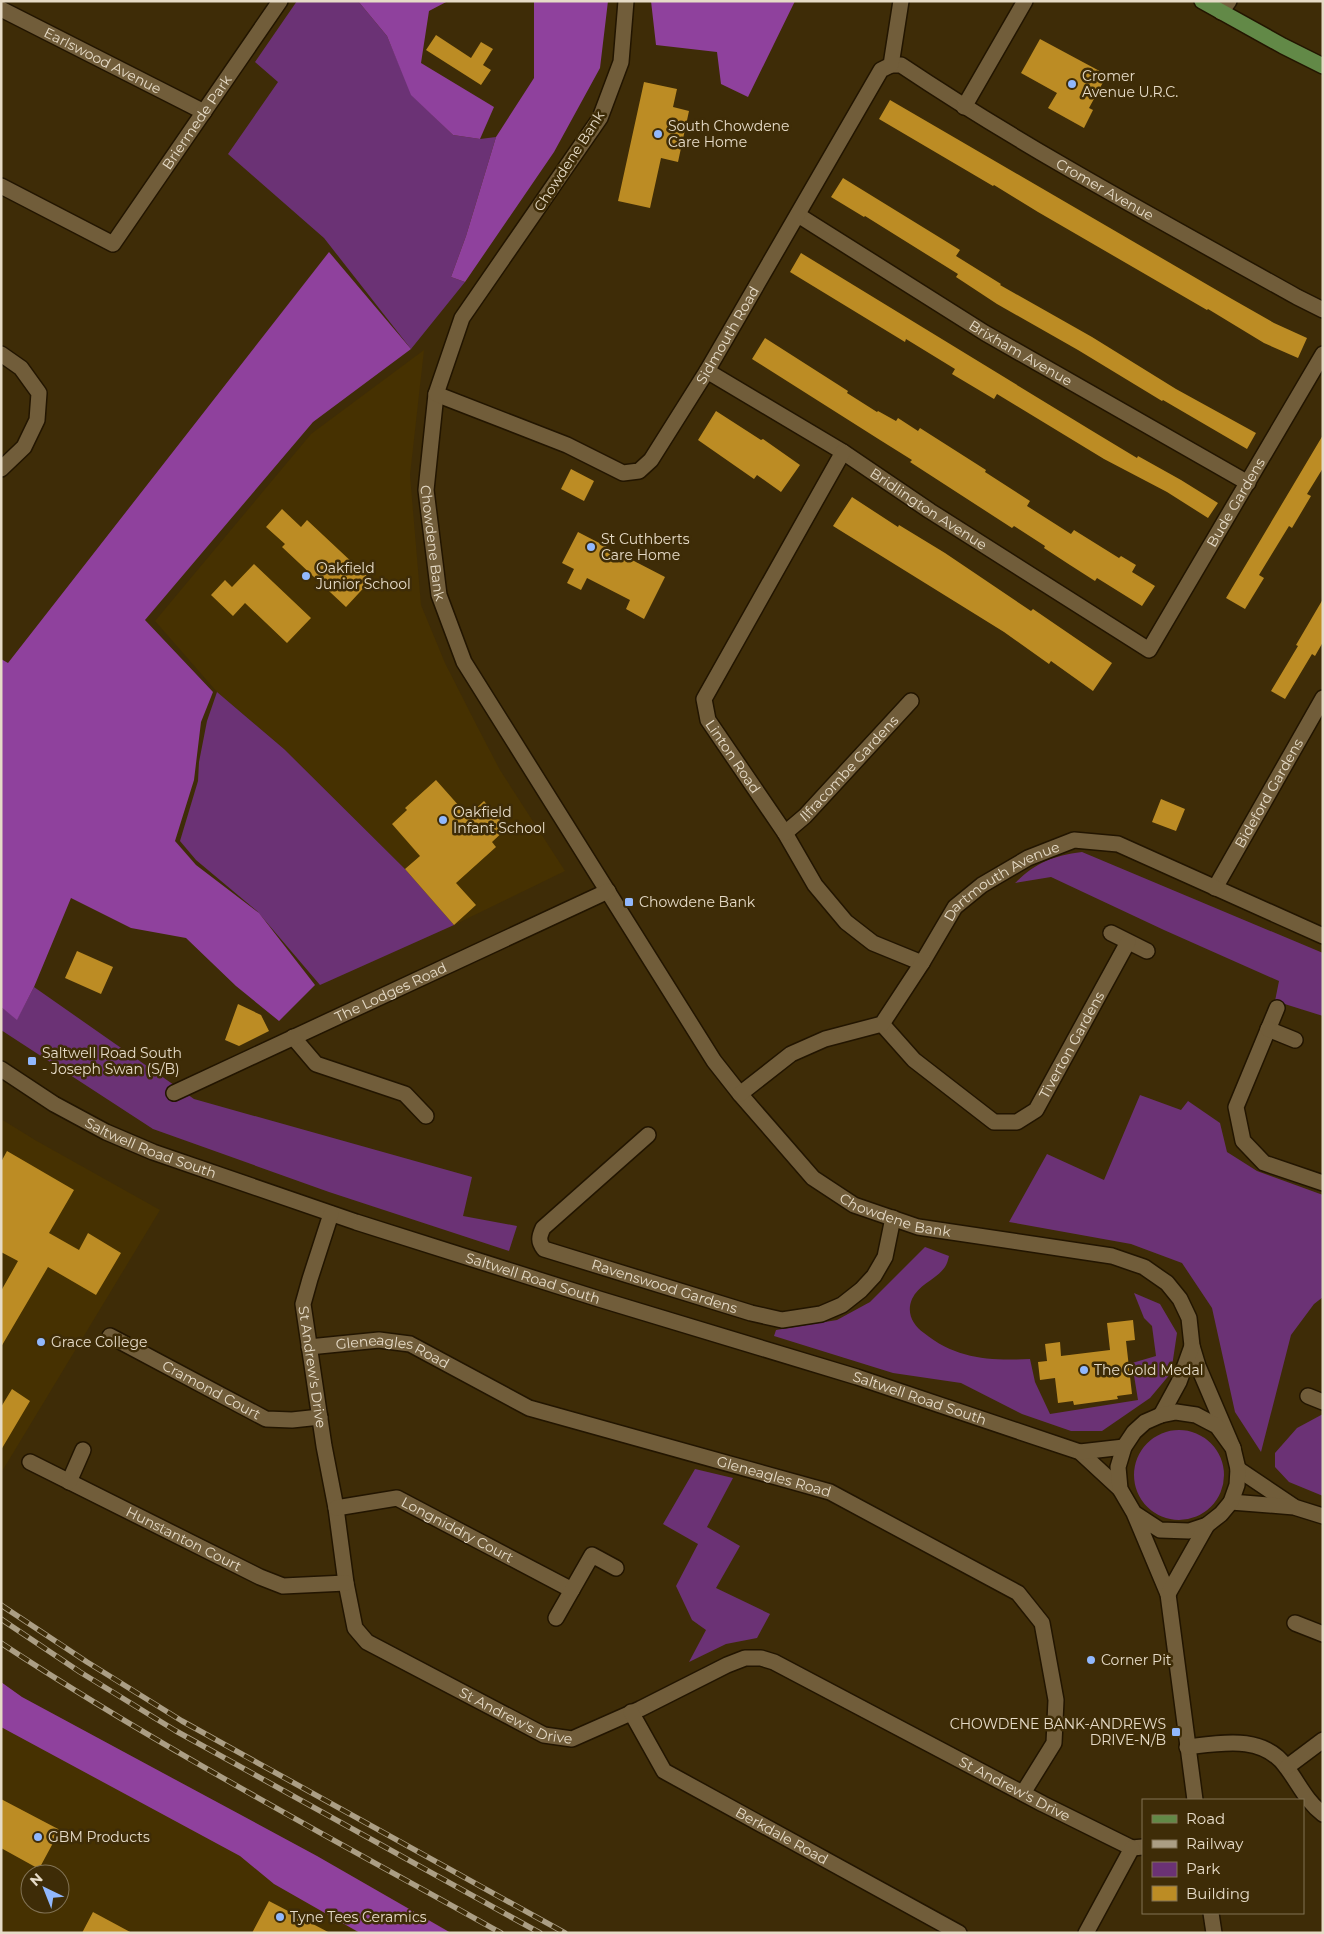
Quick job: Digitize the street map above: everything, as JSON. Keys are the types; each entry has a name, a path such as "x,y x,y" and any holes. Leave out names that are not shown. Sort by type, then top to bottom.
{"main road":[{"path":"1202,1 1225,7 1323,66"}],"street":[{"name":"Briermede Park","path":"1,186 113,244 280,1"},
{"name":"Chowdene Bank","path":"626,1 621,62 600,118 462,318 436,394 426,490 439,595 464,662 714,1061 813,1178 854,1206 918,1226 1112,1256 1144,1267 1167,1283 1180,1298 1189,1318 1192,1346 1198,1366 1233,1448"},
{"path":"891,65 901,1"},
{"path":"964,107 1025,1"},
{"name":"Earlswood Avenue","path":"1,10 204,112"},
{"name":"Sidmouth Road","path":"436,394 567,445 623,473 639,471 651,460 707,372 881,70 891,65"},
{"name":"Cromer Avenue","path":"891,65 901,65 964,107 1072,171 1296,297 1323,310"},
{"name":"Brixham Avenue","path":"798,215 985,333 1248,483"},
{"path":"1,354 21,368 39,393 37,420 24,447 1,469"},
{"name":"Bude Gardens","path":"1149,650 1323,354"},
{"name":"Bridlington Avenue","path":"707,372 843,452 930,511 1149,650"},
{"name":"Linton Road","path":"843,452 704,698 708,720 785,832 814,885 846,922 873,943 922,963"},
{"name":"Bideford Gardens","path":"1214,888 1323,698"},
{"name":"Ilfracombe Gardens","path":"785,832 804,816 911,701"},
{"name":"Dartmouth Avenue","path":"882,1024 922,963 954,907 982,885 1028,858 1074,840 1118,844 1323,936"},
{"name":"The Lodges Road","path":"174,1093 608,891"},
{"path":"1111,933 1147,951"},
{"name":"Tiverton Gardens","path":"882,1024 914,1060 994,1122 1017,1122 1036,1110 1128,942"},
{"path":"1277,1008 1236,1107 1243,1141 1264,1163 1323,1183"},
{"path":"740,1094 791,1054 825,1039 882,1024"},
{"path":"1268,1029 1296,1040"},
{"path":"293,1038 316,1064 405,1094 426,1116"},
{"name":"Saltwell Road South","path":"1,1069 54,1104 106,1132 153,1152 331,1214 599,1299 857,1377 1080,1452 1124,1448"},
{"name":"Ravenswood Gardens","path":"648,1135 543,1228 539,1236 544,1249 751,1313 782,1320 821,1314 842,1305 861,1290 874,1276 885,1257 893,1218"},
{"name":"St Andrew's Drive","path":"331,1214 303,1304 324,1446 336,1508 346,1583 355,1628 367,1642 544,1735 572,1739 727,1665 746,1658 761,1658 774,1662 1023,1793 1137,1848"},
{"name":"Cramond Court","path":"110,1336 266,1419 292,1420 320,1417"},
{"name":"Gleneagles Road","path":"309,1347 379,1340 410,1344 529,1408 830,1492 1018,1593 1042,1623 1056,1700 1054,1743 1023,1793"},
{"name":"Chowdene Bank","path":"1161,1415 1179,1382 1192,1346"},
{"path":"1308,1396 1323,1402"},
{"path":"1134,1513 1160,1530 1189,1531 1207,1525 1221,1514 1231,1502 1237,1485 1238,1469 1233,1448 1217,1426 1196,1415 1176,1412 1161,1415 1145,1422 1134,1432 1124,1448 1118,1467 1120,1489 1134,1513 1168,1594 1195,1799"},
{"path":"69,1482 83,1450"},
{"name":"Saltwell Road South","path":"1080,1452 1120,1489"},
{"name":"Hunstanton Court","path":"30,1462 260,1577 283,1586 346,1583"},
{"path":"1238,1469 1294,1507"},
{"name":"Longniddry Court","path":"336,1508 397,1498 572,1590"},
{"path":"1231,1502 1294,1507 1323,1516"},
{"path":"1168,1594 1207,1525"},
{"path":"556,1618 592,1555 616,1568"},
{"path":"1296,1623 1323,1634"},
{"name":"Berkdale Road","path":"632,1712 664,1771 958,1933"},
{"path":"1287,1767 1323,1740"},
{"path":"1187,1747 1235,1742 1248,1743 1272,1753 1287,1767 1306,1797 1323,1814"},
{"path":"1086,1933 1137,1848"},
{"path":"1211,1914 1214,1933"}],"shaded area":[{"path":"358,1 448,1 429,11 421,63 494,107 480,139 453,135 411,95 387,36"},
{"path":"534,1 608,1 600,68 554,152 465,282 451,277 466,236 496,137 534,78"},
{"path":"651,1 795,1 748,97 721,84 717,52 656,45"},
{"path":"329,252 411,349 313,422 145,620 213,692 201,722 194,780 175,841 196,865 259,913 315,985 279,1021 236,986 186,938 131,928 71,898 34,987 17,1020 1,1007 1,659 8,663"},
{"name":"Oakfield Junior School","path":"424,350 410,475 421,605 445,663 500,770 565,871 454,925 405,869 284,749 217,692 155,621 311,434"},
{"name":"Grace College","path":"1,1119 160,1210 1,1473"},
{"path":"1,1682 22,1697 317,1856 452,1933 1,1933"},
{"path":"1,1682 22,1697 317,1856 451,1933 360,1933 274,1884 240,1856 1,1727"}],"green space":[{"path":"297,1 358,1 387,36 412,95 453,135 480,139 496,137 466,236 451,277 465,282 411,349 324,238 228,154 278,82 255,62"},
{"path":"217,692 284,749 405,869 454,925 320,985 257,911 196,860 180,841 198,781 199,762 207,721"},
{"path":"1082,852 1323,953 1323,1016 1275,1001 1279,981 1051,877 1015,883 1046,861"},
{"path":"34,987 194,1099 472,1177 463,1216 517,1226 509,1251 329,1192 153,1129 1,1030 1,1007 17,1019"},
{"path":"1140,1095 1181,1110 1188,1101 1220,1123 1227,1152 1257,1171 1323,1195 1323,1297 1314,1304 1291,1335 1261,1452 1235,1412 1212,1308 1182,1263 1131,1244 1009,1222 1047,1154 1104,1180"},
{"path":"925,1247 949,1256 946,1266 919,1290 912,1299 910,1314 917,1326 936,1342 961,1353 987,1359 1030,1359 1035,1382 1050,1414 1138,1400 1132,1363 1156,1356 1152,1326 1144,1318 1134,1293 1160,1304 1177,1333 1171,1373 1150,1398 1102,1431 1071,1431 1022,1414 961,1383 893,1373 774,1336 776,1330 837,1320 870,1302"},
{"path":"1323,1414 1323,1496 1289,1482 1275,1467 1275,1453 1297,1428"},
{"path":"1179,1430 1196,1433 1211,1443 1221,1458 1224,1475 1221,1492 1211,1507 1196,1517 1179,1520 1162,1517 1147,1507 1137,1492 1134,1475 1137,1458 1147,1443 1162,1433"},
{"path":"695,1469 733,1478 707,1527 740,1546 716,1588 770,1614 757,1638 726,1644 689,1662 706,1630 692,1620 676,1586 698,1544 663,1524"}],"building":[{"path":"436,35 471,58 481,42 493,49 483,65 491,70 481,85 426,50"},
{"name":"Cromer Avenue U.R.C.","path":"1040,39 1107,75 1089,108 1093,110 1084,128 1048,108 1057,93 1021,73"},
{"name":"South Chowdene Care Home","path":"644,82 677,89 673,107 689,111 678,162 661,158 650,208 618,201"},
{"path":"890,100 1274,323 1307,338 1298,358 1264,343 879,119"},
{"path":"843,178 960,250 956,256 1000,285 1092,337 1176,389 1256,433 1247,449 997,304 956,277 958,274 831,197"},
{"path":"801,253 1137,458 1138,456 1218,503 1208,518 1167,492 1104,459 997,394 994,399 952,374 955,369 906,339 905,342 790,272"},
{"path":"765,338 848,391 847,393 877,412 896,421 898,418 918,431 920,428 986,470 985,472 1030,501 1027,506 1071,534 1074,530 1119,558 1121,556 1136,565 1132,572 1155,586 1142,606 1097,578 1095,581 1044,548 1045,546 1014,526 1012,528 910,462 912,460 752,359"},
{"path":"716,411 761,440 763,439 800,465 781,492 757,475 754,479 698,440"},
{"path":"1323,435 1323,468 1307,494 1311,496 1292,528 1289,526 1259,575 1264,578 1245,609 1226,598"},
{"path":"571,469 594,481 584,501 561,489"},
{"path":"852,497 898,527 899,525 945,553 1031,611 1033,609 1112,663 1093,691 1051,661 1049,664 1004,632 833,526"},
{"path":"282,509 301,527 307,520 371,580 346,607 282,547 285,544 266,527"},
{"name":"St Cuthberts Care Home","path":"578,532 665,577 644,619 626,609 630,600 587,578 581,590 567,583 574,569 562,563"},
{"path":"254,564 311,618 287,643 245,603 233,616 211,595 225,580 232,587"},
{"path":"1323,599 1323,642 1315,656 1312,654 1285,699 1271,691"},
{"path":"436,780 468,816 484,801 507,828 492,842 496,847 456,883 476,905 454,925 405,869 420,856 392,824 407,810 405,808"},
{"path":"1161,799 1185,809 1176,831 1152,822"},
{"path":"77,951 113,967 101,994 65,978"},
{"path":"238,1004 261,1015 269,1031 239,1046 225,1040"},
{"path":"7,1151 74,1190 49,1233 79,1250 88,1233 121,1253 96,1295 48,1267 1,1347 1,1291 18,1261 1,1252 1,1162"},
{"name":"The Gold Medal","path":"1133,1320 1135,1340 1126,1341 1132,1394 1117,1396 1118,1399 1074,1405 1073,1401 1058,1403 1055,1378 1040,1380 1038,1362 1047,1361 1045,1344 1060,1342 1061,1356 1110,1350 1107,1323"},
{"path":"12,1389 30,1401 1,1450 1,1407"},
{"path":"1,1799 60,1830 42,1864 30,1864 1,1848"},
{"name":"Tyne Tees Ceramics","path":"269,1901 330,1933 252,1933"},
{"path":"93,1912 132,1933 82,1933"}],"railway":[{"path":"1,1605 87,1662 182,1721 565,1933"},
{"path":"1,1619 80,1672 176,1731 540,1933"},
{"path":"1,1643 123,1720 186,1757 501,1933"}],"place":[{"name":"Cromer Avenue U.R.C.","path":"1072,84"},
{"name":"South Chowdene Care Home","path":"658,134"},
{"name":"St Cuthberts Care Home","path":"591,547"},
{"name":"Oakfield Junior School","path":"306,576"},
{"name":"Oakfield Infant School","path":"443,820"},
{"name":"Chowdene Bank","path":"629,902"},
{"name":"Saltwell Road South - Joseph Swan (S/B)","path":"32,1061"},
{"name":"Grace College","path":"41,1342"},
{"name":"The Gold Medal","path":"1084,1370"},
{"name":"Corner Pit","path":"1091,1660"},
{"name":"CHOWDENE BANK-ANDREWS DRIVE-N/B","path":"1176,1732"},
{"name":"GBM Products","path":"38,1837"},
{"name":"Tyne Tees Ceramics","path":"280,1917"}]}
